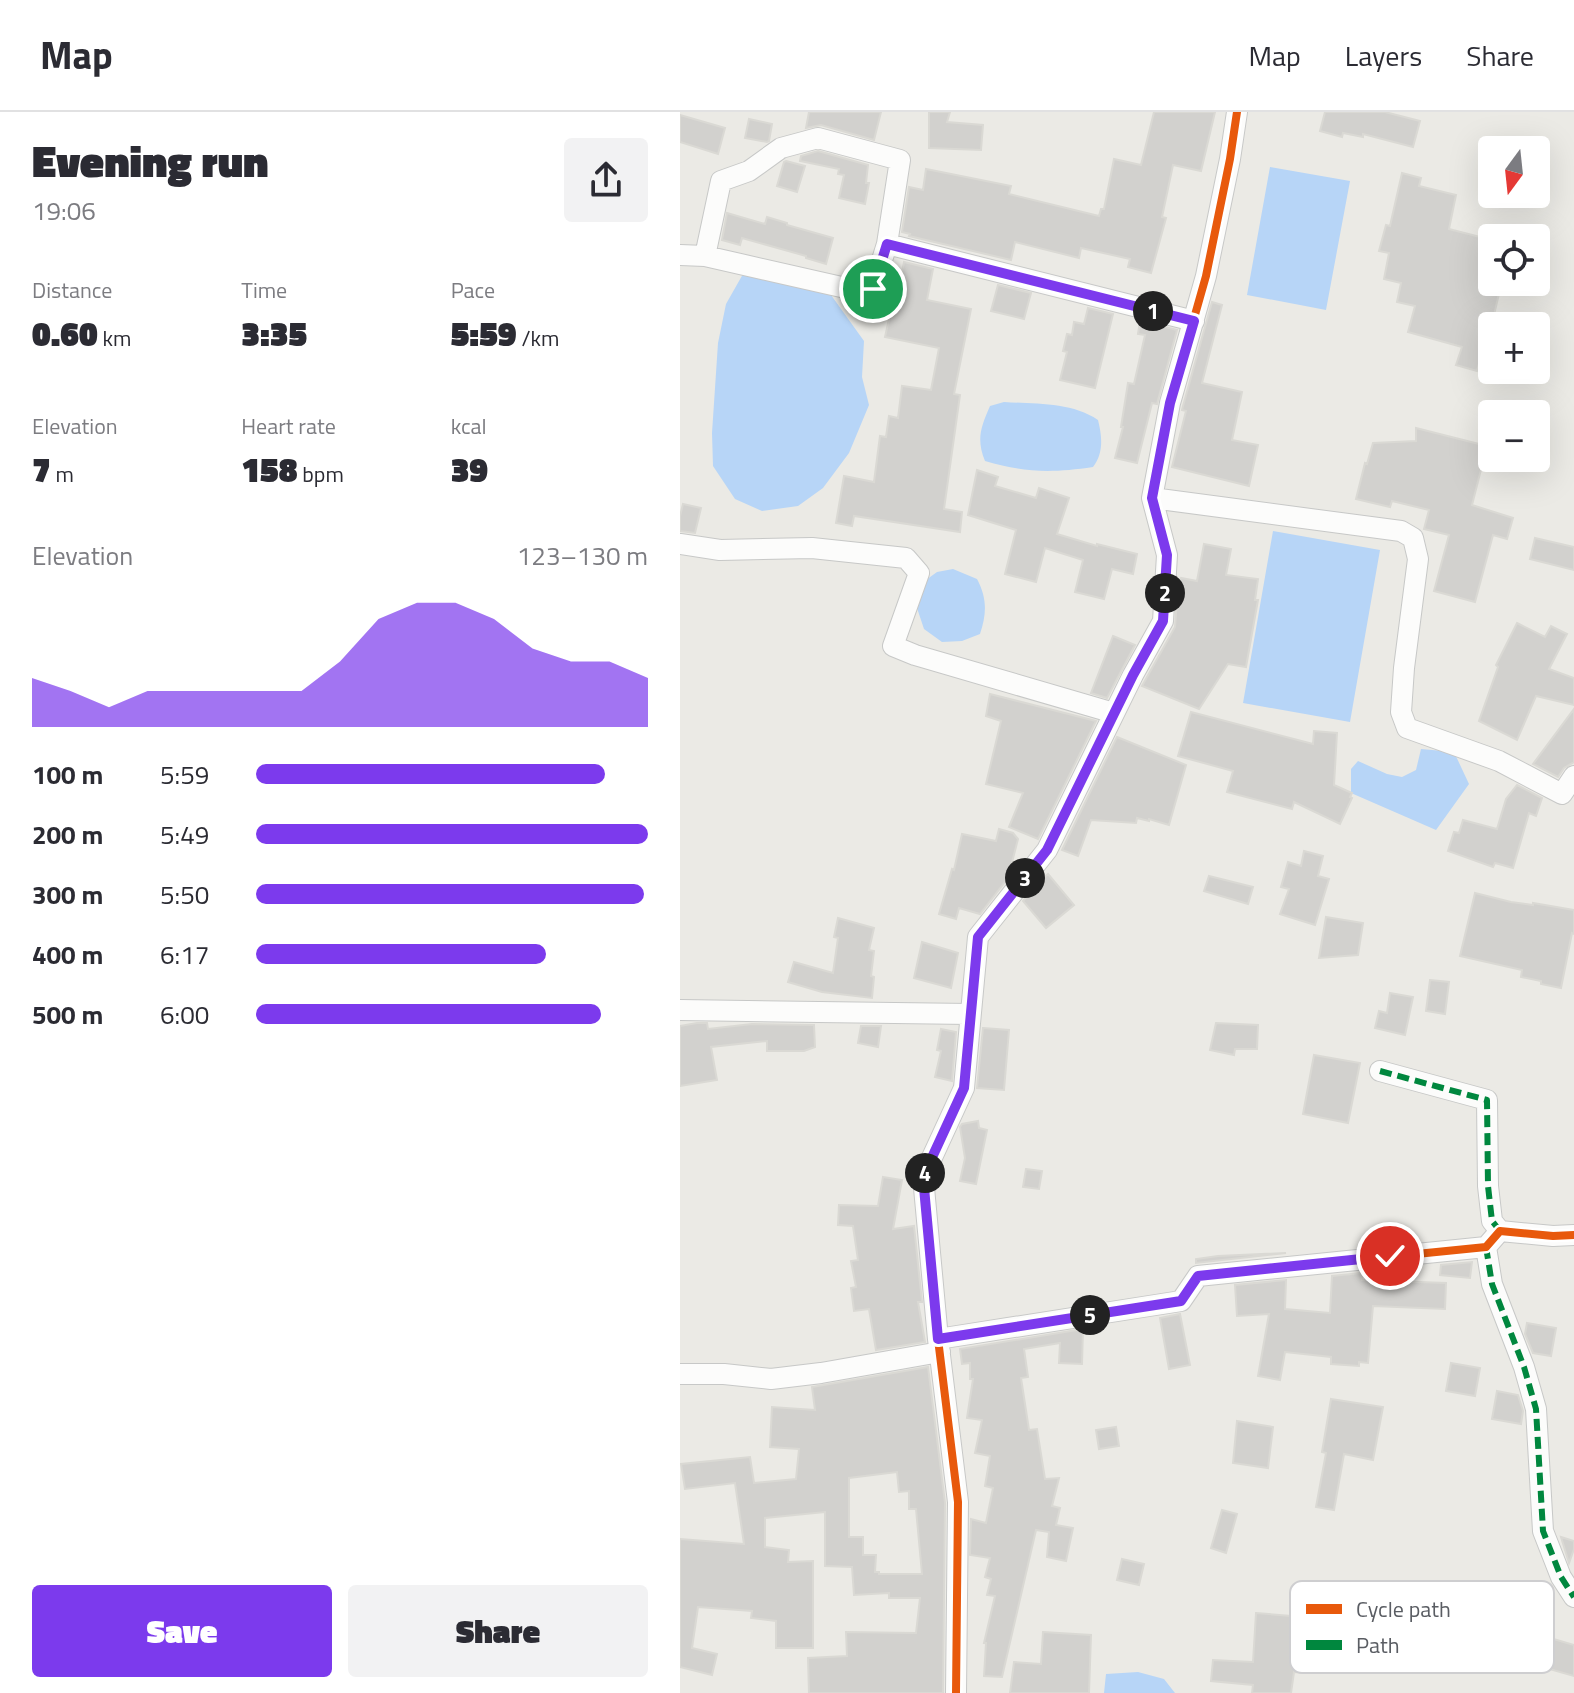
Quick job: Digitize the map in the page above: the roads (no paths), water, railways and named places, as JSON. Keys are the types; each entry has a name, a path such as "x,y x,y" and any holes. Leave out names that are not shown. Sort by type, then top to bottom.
{"street":[{"path":"956,1693 958,1502 923,1177 964,1088 978,937 1047,850 1163,621 1167,555 1152,498 1170,403 1206,276 1237,112"},
{"path":"680,255 705,256 859,291 873,289 887,244 900,160 818,138 781,148 749,171 721,181 705,256"},
{"path":"887,244 1194,321"},
{"path":"1152,498 1401,531 1413,538 1418,559 1401,712 1407,728 1499,761 1562,794 1574,776"},
{"path":"680,544 720,550 812,548 906,558 919,573 893,646 1114,713"},
{"path":"680,1010 970,1014"},
{"path":"1380,1071 1487,1100 1488,1186 1492,1221 1500,1231 1574,1235"},
{"path":"680,1374 724,1374 771,1379 821,1373 939,1346 1181,1301 1198,1276 1486,1247 1500,1231"},
{"path":"1486,1247 1492,1284 1524,1367 1536,1409 1543,1531 1561,1577 1574,1597"}],"water":[{"path":"1270,167 1350,181 1326,310 1247,295"},
{"path":"743,274 831,295 864,341 862,377 869,405 849,453 823,488 798,506 762,511 735,499 713,466 718,343 726,304"},
{"path":"1004,402 1065,407 1098,420 1101,444 1093,467 1039,471 985,461 980,439 984,420 990,406"},
{"path":"1273,531 1380,550 1350,722 1243,703"},
{"path":"953,569 977,579 983,593 984,619 980,634 962,641 942,642 924,629 917,608 926,580 937,572"},
{"path":"1421,749 1454,752 1469,784 1436,830 1351,793 1351,769 1358,761 1402,777 1416,770"},
{"path":"1138,1672 1164,1679 1175,1693 1104,1693 1106,1674"}]}
